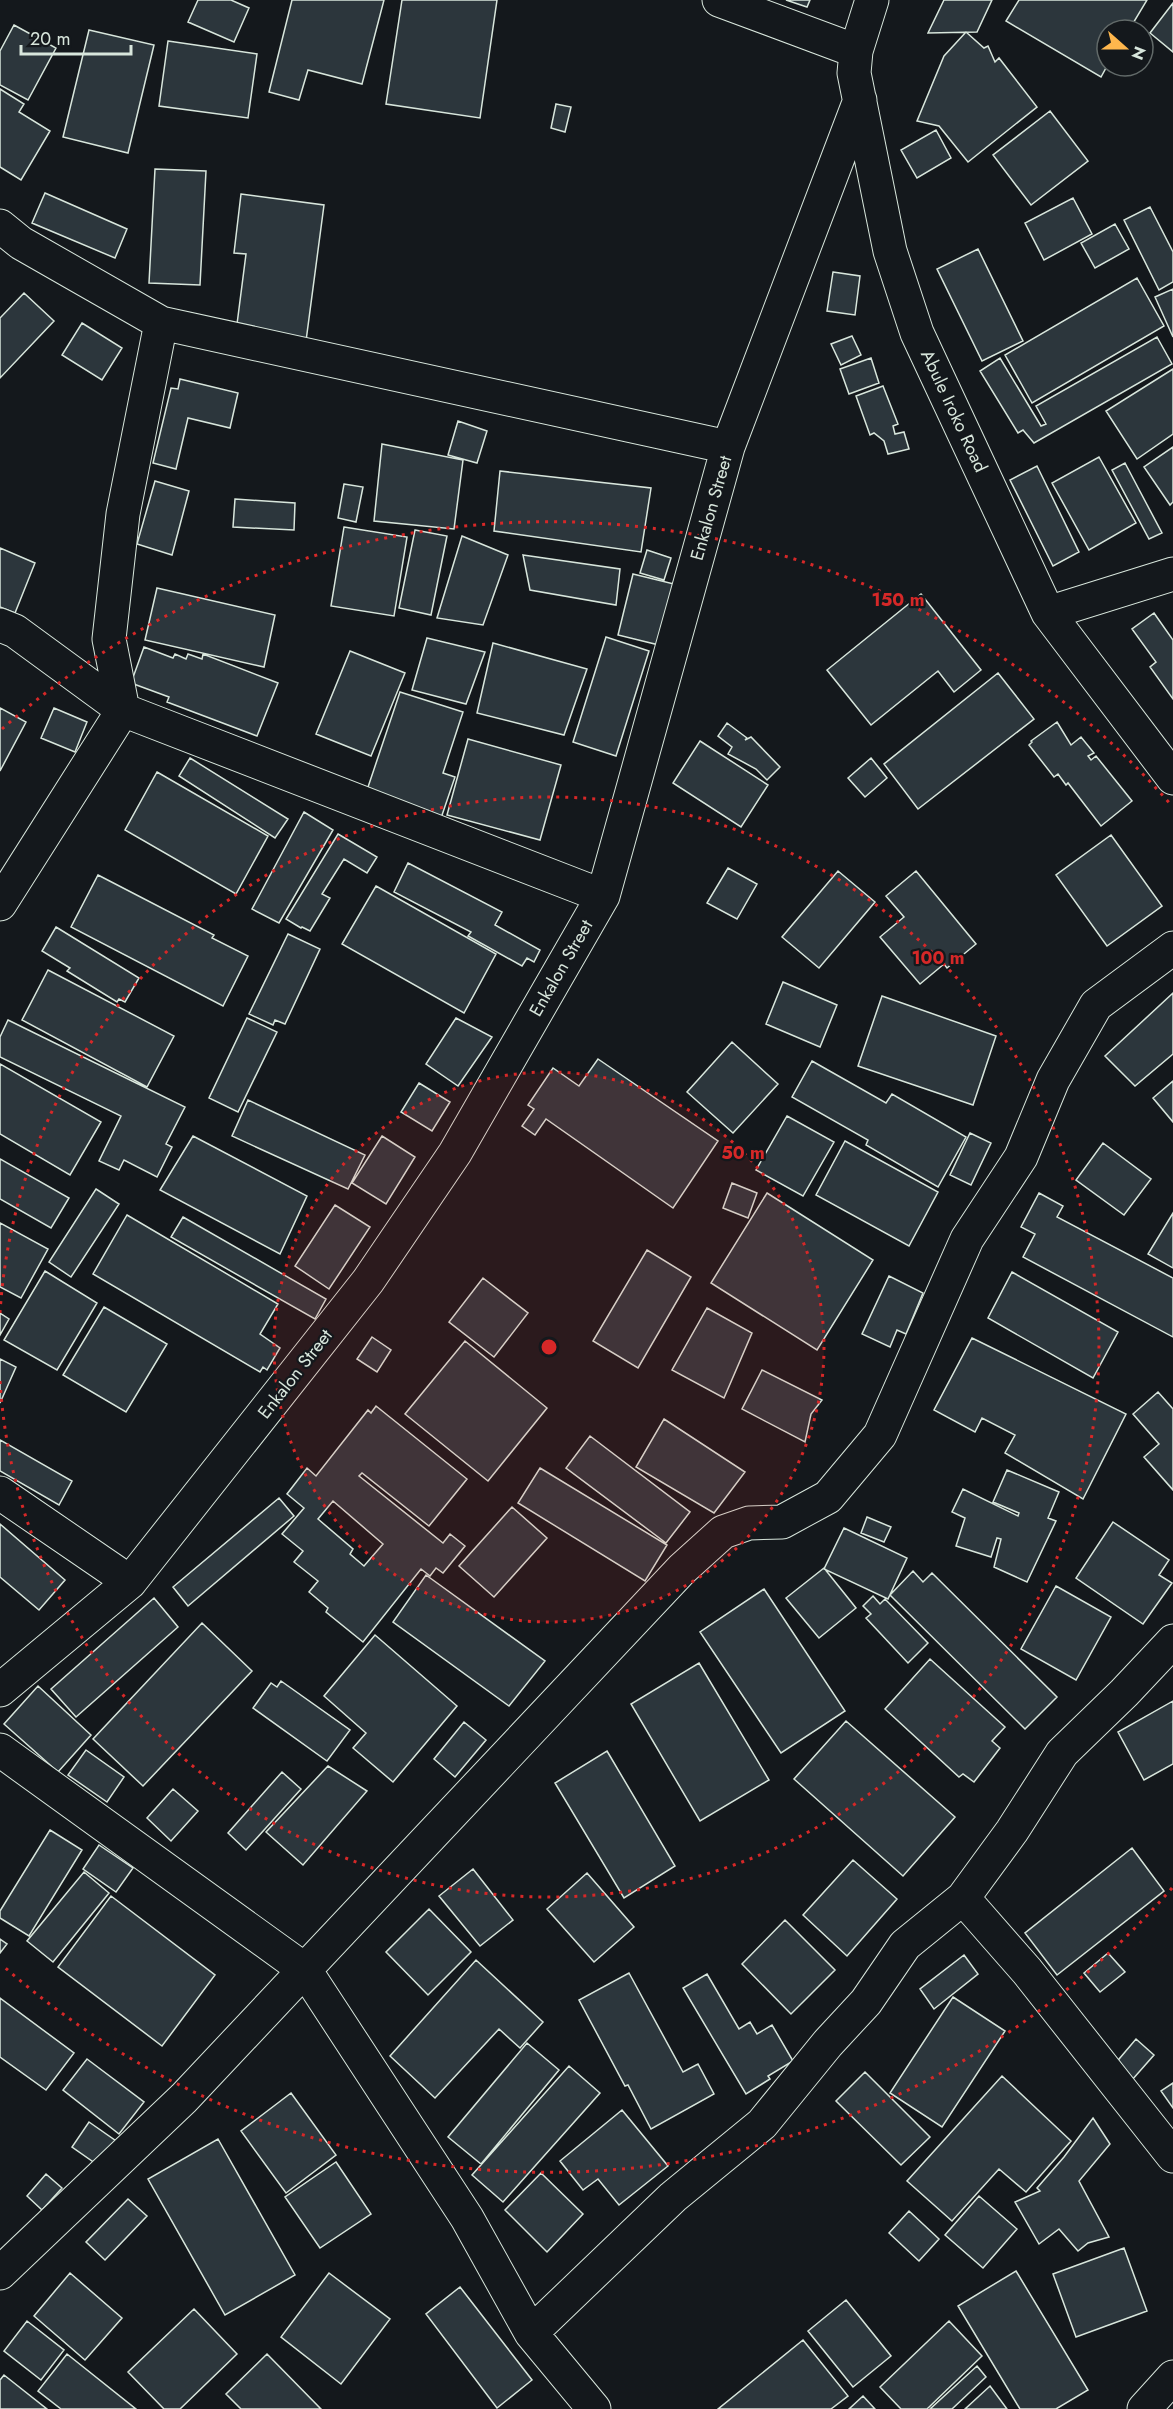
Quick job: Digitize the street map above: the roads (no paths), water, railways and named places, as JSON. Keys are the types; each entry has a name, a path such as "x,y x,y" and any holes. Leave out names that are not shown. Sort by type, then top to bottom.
{"street":[{"path":"719,0 856,51"},
{"name":"Abule Iroko Road","path":"872,0 856,51 854,73 890,250 917,333 1048,613 1173,778"},
{"name":"Enkalon Street","path":"0,1690 130,1582 368,1281 455,1153 603,896 728,447 860,100"},
{"path":"0,226 21,243 161,322 728,447"},
{"path":"0,904 123,710 110,639 123,514 161,322"},
{"path":"1048,613 1173,574"},
{"path":"0,625 15,631 123,710 603,896"},
{"path":"0,2273 184,2098 706,1546 723,1532 748,1523 782,1522 828,1497 880,1435 967,1239 1021,1157 1053,1080 1096,1005 1173,948"},
{"path":"0,1493 130,1582"},
{"path":"531,2333 673,2197 762,2124 828,2043 866,2002 905,1945 963,1898 1012,1831 1062,1753 1124,1694 1173,1641"},
{"path":"0,1749 305,1970 467,2218 531,2333 594,2409"},
{"path":"963,1898 1027,1971 1173,2156"},
{"path":"1144,2409 1173,2377"}]}
